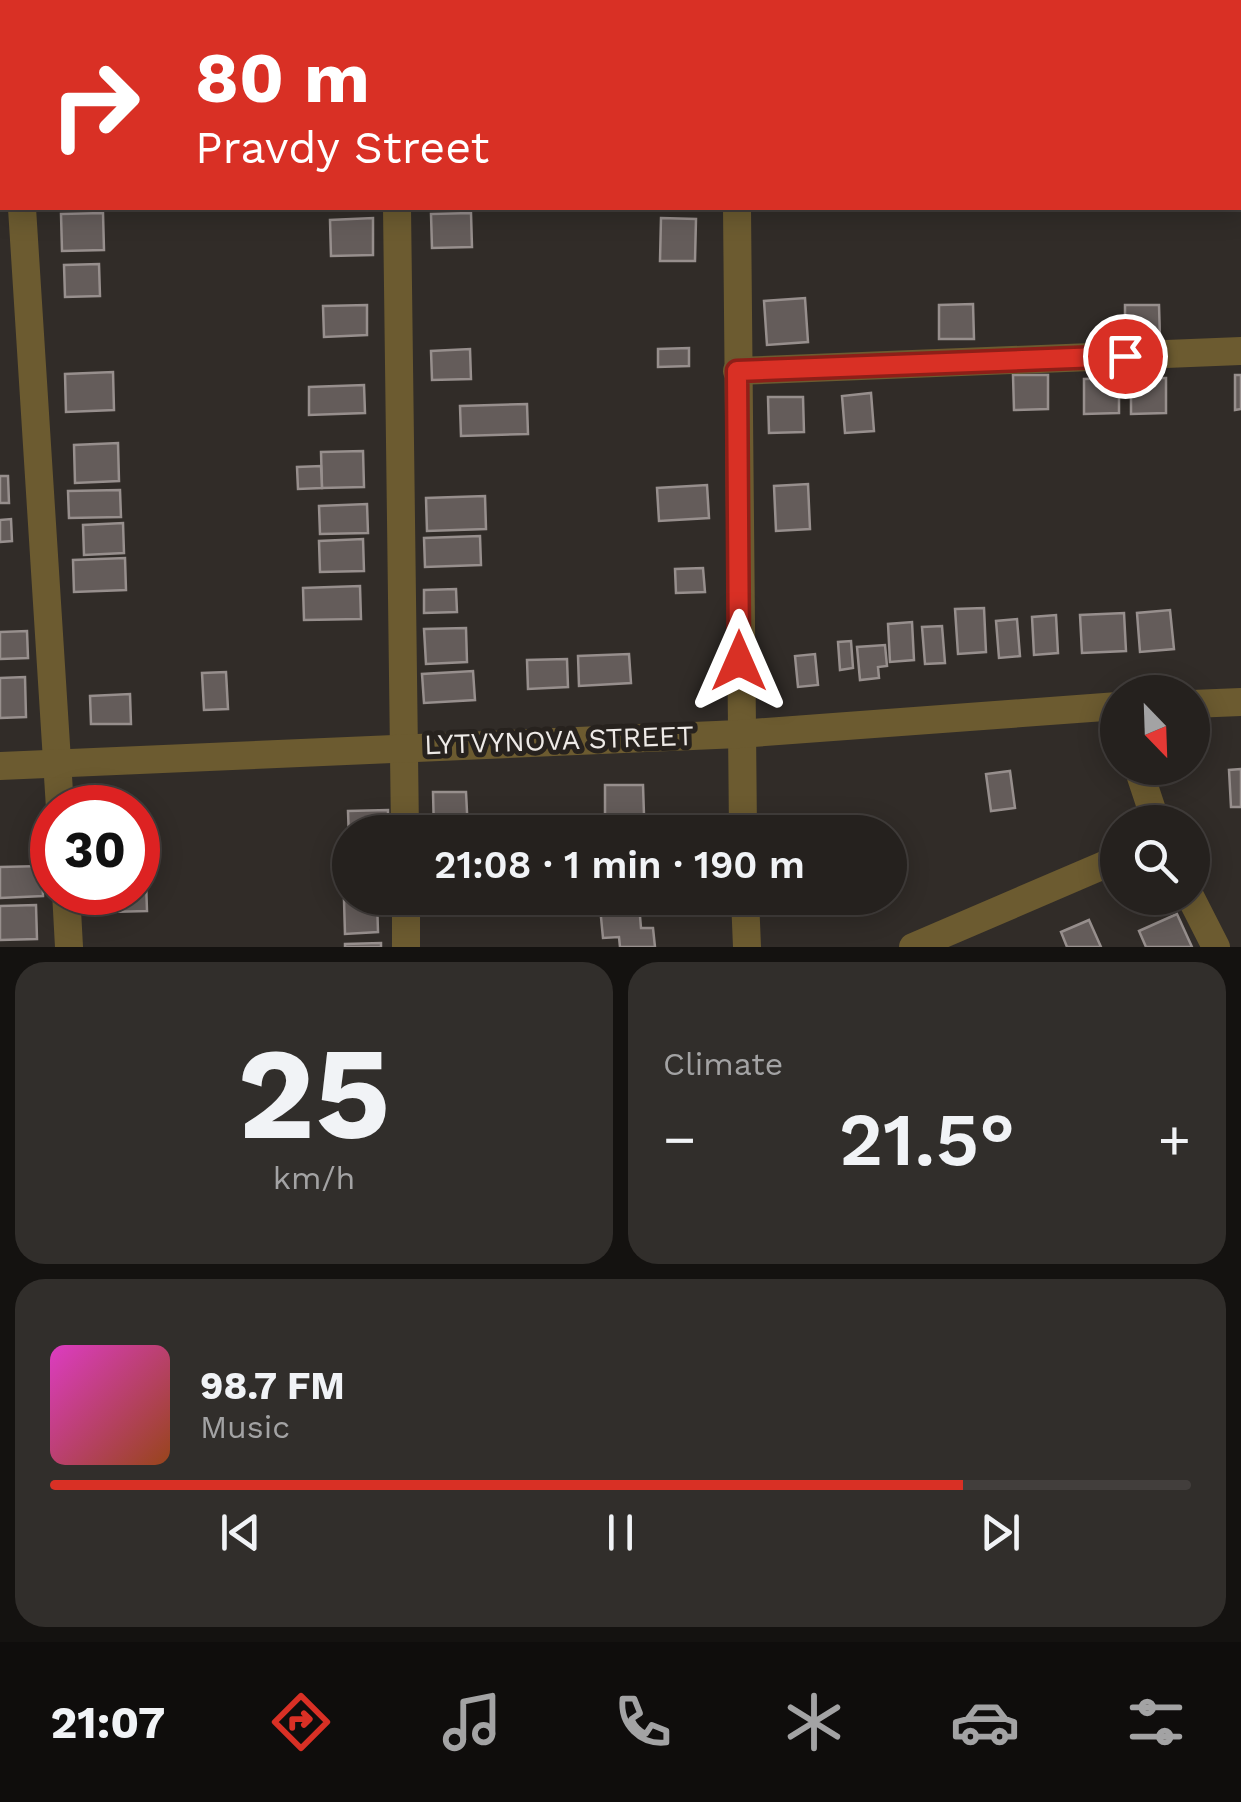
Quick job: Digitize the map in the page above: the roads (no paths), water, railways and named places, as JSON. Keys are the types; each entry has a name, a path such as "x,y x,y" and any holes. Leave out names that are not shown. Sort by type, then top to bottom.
{"street":[{"path":"22,210 59,785"},
{"path":"397,210 405,815"},
{"path":"737,210 742,815"},
{"path":"737,371 1241,351"},
{"path":"1210,703 1241,702"},
{"name":"LYTVYNOVA STREET","path":"0,766 740,734 1100,707"},
{"path":"913,947 1100,867"},
{"path":"67,915 69,947"},
{"path":"406,915 406,947"},
{"path":"745,915 746,947"},
{"path":"1200,915 1216,947"}]}
